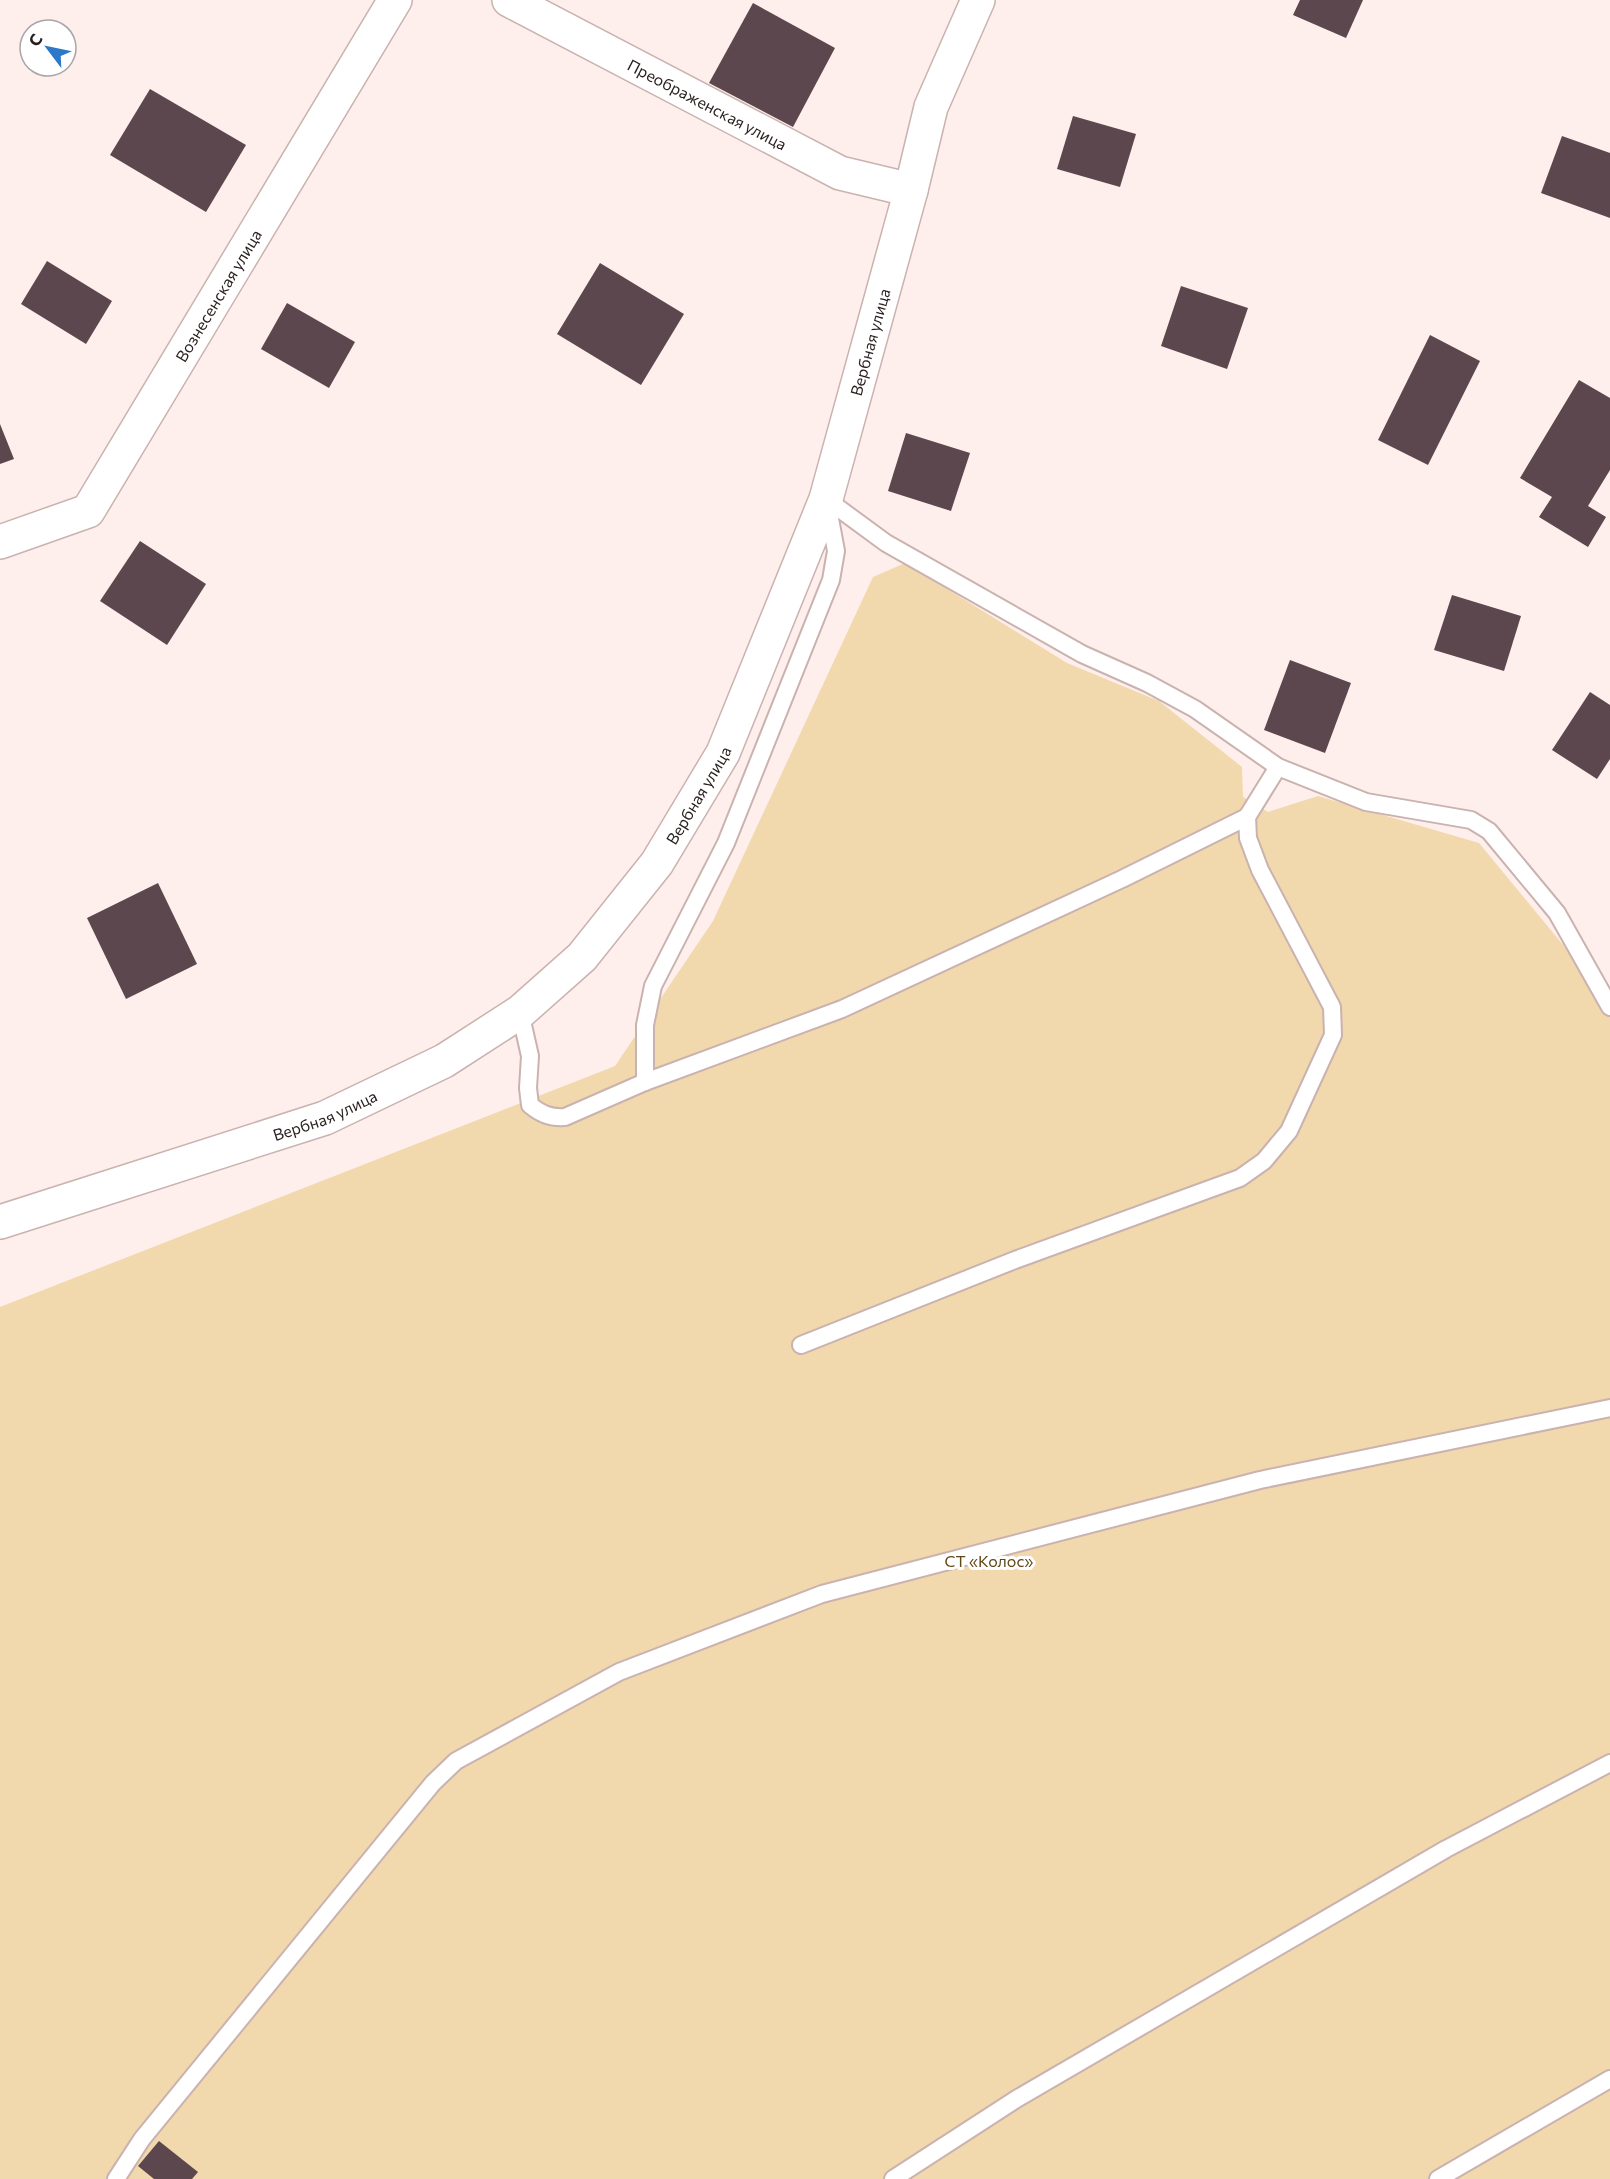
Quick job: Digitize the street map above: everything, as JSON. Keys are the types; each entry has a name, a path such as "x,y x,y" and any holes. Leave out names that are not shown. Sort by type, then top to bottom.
{"street":[{"name":"Вознесенская улица","path":"0,542 88,511 394,0"},
{"name":"Преображенская улица","path":"509,0 840,173 911,190"},
{"name":"Вербная улица","path":"0,1222 325,1118 444,1061 520,1012 582,957 663,853 723,753 826,499 911,190 931,107 978,0"}],"lane":[{"path":"826,499 886,543 1082,654 1147,683 1196,709 1278,767 1366,802 1471,820 1489,831 1557,913 1610,1007"},
{"path":"645,1082 645,1025 653,987 726,843 831,580 836,551 826,499"},
{"path":"520,1012 530,1056 528,1088 530,1105 539,1113 553,1118 565,1117 645,1082 842,1010 1122,879 1247,816 1278,767"},
{"path":"801,1345 1015,1260 1240,1178 1264,1161 1289,1131 1333,1035 1332,1007 1260,870 1248,838 1247,816"},
{"path":"116,2179 142,2139 433,1783 456,1761 619,1672 822,1594 1260,1480 1610,1408"},
{"path":"893,2179 1018,2098 1446,1849 1610,1763"},
{"path":"1438,2179 1610,2079"}],"green space":[{"name":"СТ «Колос»","path":"905,563 1067,663 1159,701 1242,767 1243,797 1268,812 1318,796 1479,843 1564,946 1610,1015 1610,2179 0,2179 0,1307 615,1066 713,921 873,577"}],"building":[{"path":"1300,0 1363,0 1346,38 1293,15"},
{"path":"753,3 835,48 793,127 709,83"},
{"path":"150,89 246,145 206,212 110,155"},
{"path":"1073,116 1136,134 1120,187 1057,169"},
{"path":"1562,136 1610,153 1610,218 1541,193"},
{"path":"47,261 112,301 86,344 21,304"},
{"path":"600,263 684,314 641,385 557,334"},
{"path":"1181,286 1248,308 1227,369 1161,346"},
{"path":"287,303 355,342 329,388 261,349"},
{"path":"1430,335 1480,361 1428,465 1378,440"},
{"path":"1579,380 1610,398 1610,470 1588,506 1606,517 1588,547 1539,517 1552,497 1520,478"},
{"path":"0,424 14,459 0,464"},
{"path":"906,433 970,453 951,511 888,491"},
{"path":"140,541 206,584 167,645 100,601"},
{"path":"1452,595 1521,616 1504,671 1434,650"},
{"path":"1290,660 1351,683 1325,753 1264,730"},
{"path":"1590,692 1610,705 1610,759 1597,779 1552,750"},
{"path":"158,883 197,964 126,999 87,918"},
{"path":"159,2141 198,2172 192,2179 154,2179 138,2166"}]}
